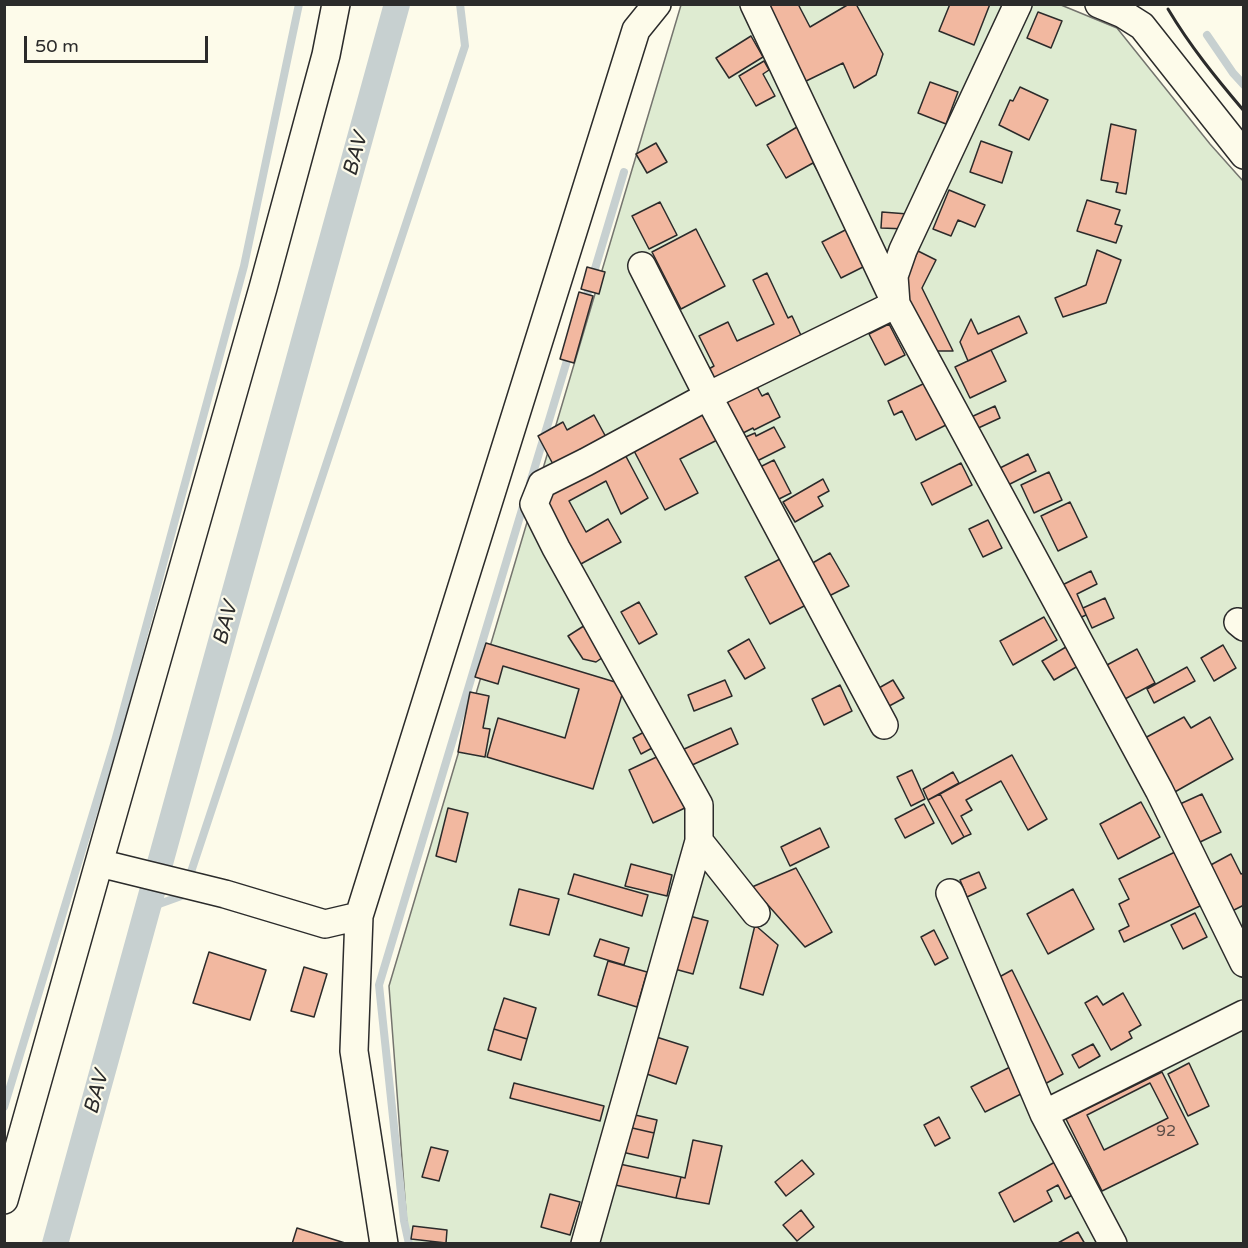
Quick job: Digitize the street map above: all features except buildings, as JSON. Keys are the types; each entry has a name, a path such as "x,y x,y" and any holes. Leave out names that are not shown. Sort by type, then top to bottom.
{"street":[{"path":"4,1200 263,288 326,55 336,4"},
{"path":"384,1244 354,1051 359,916 636,30 657,4"},
{"path":"754,4 896,304 1159,790 1244,963"},
{"path":"896,304 894,276 903,250 1018,4"},
{"path":"1099,4 1123,14 1142,26 1244,155"},
{"path":"642,266 708,396 884,725"},
{"path":"534,504 542,484 708,396 896,304"},
{"path":"493,489 534,504 556,548 699,805 699,841 585,1244"},
{"path":"699,841 756,913"},
{"path":"99,863 197,887 325,924 359,916"},
{"path":"950,892 1044,1114 1113,1244"},
{"path":"1044,1114 1244,1014"}],"green space":[{"path":"681,5 1061,5 1117,28 1210,144 1243,181 1243,1243 411,1243 407,1226 389,986"}],"waterway":[{"path":"4,1107 115,741 244,266 299,4"},
{"name":"BAV","path":"55,1244 397,4"},
{"path":"188,881 465,46 460,4"},
{"path":"1207,35 1244,85"},
{"path":"585,302 624,172"},
{"path":"530,483 569,354"},
{"path":"409,1244 404,1221 379,985 524,503"},
{"path":"148,908 184,895 184,892"}],"wall":[{"path":"1168,9 1204,62 1244,111"}]}
